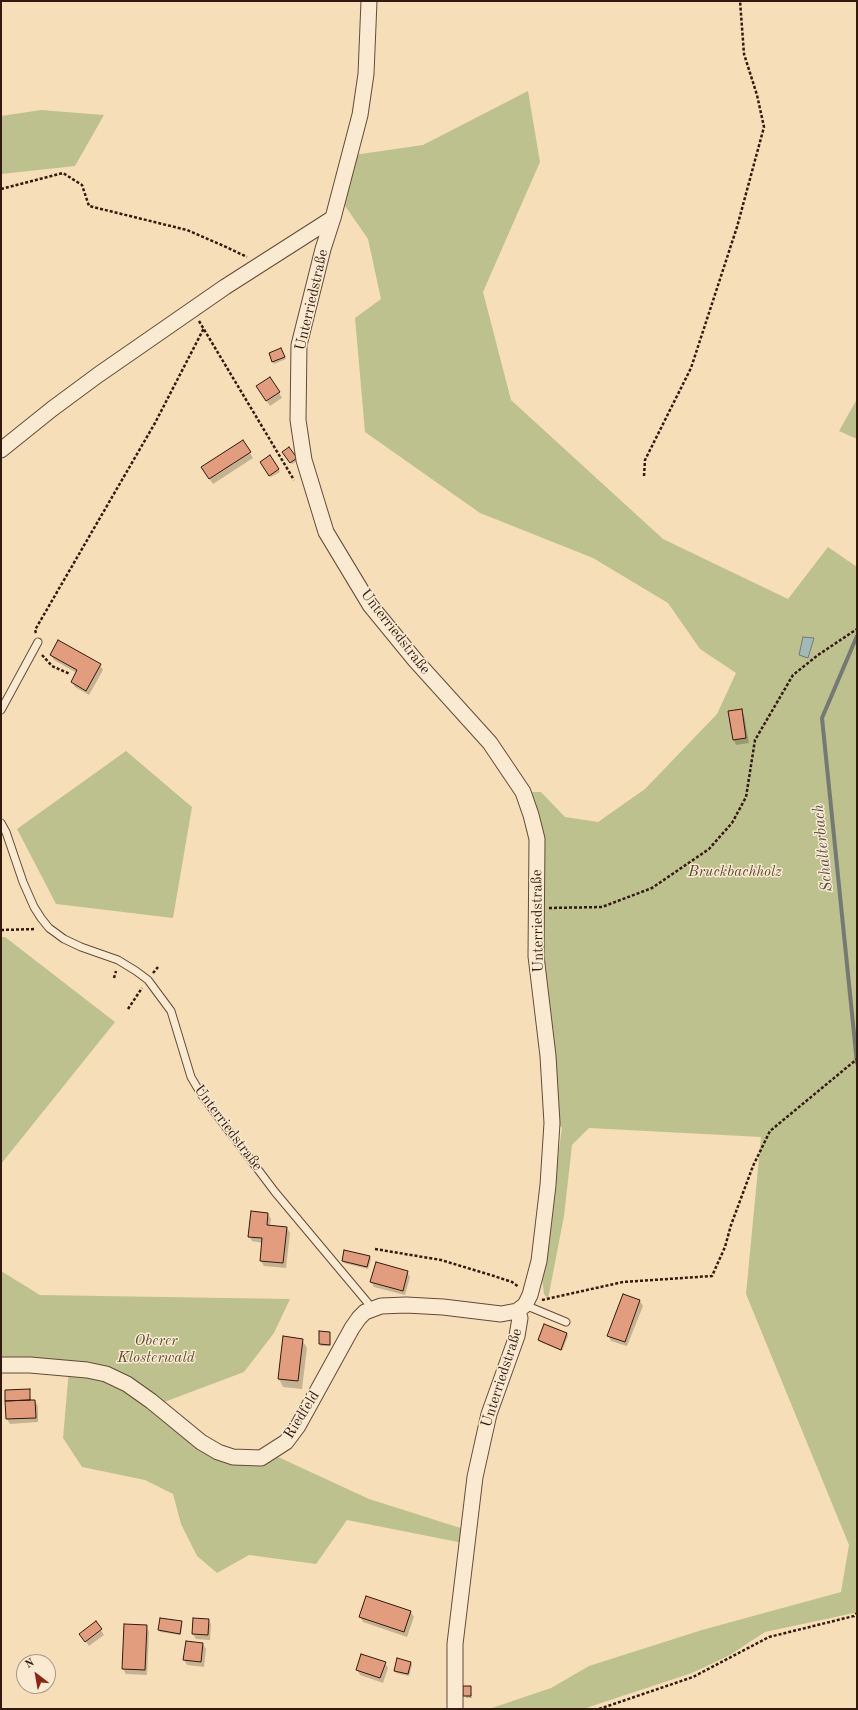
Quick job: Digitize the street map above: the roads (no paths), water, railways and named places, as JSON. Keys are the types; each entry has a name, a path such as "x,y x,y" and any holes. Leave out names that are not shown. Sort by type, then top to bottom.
{"street":[{"name":"Unterriedstraße","path":"368,1 366,74 360,115 333,218 323,249 299,345 298,420 304,460 326,532 370,605 415,660 490,743 523,792 537,839 535,909 536,956 548,1056 552,1123 548,1185 540,1253 524,1303 517,1336 489,1414 475,1477 454,1644 455,1709"},
{"name":"Unterriedstraße","path":"1,450 52,409 98,375 225,287 333,218"},
{"name":"Riedfeld","path":"1,1365 30,1365 87,1370 106,1374 133,1389 201,1442 218,1452 233,1457 261,1458 286,1442 298,1426 358,1318 373,1309 382,1306 406,1305 443,1307 501,1314 524,1303"}],"lane":[{"path":"1,710 38,642"},
{"name":"Unterriedstraße","path":"1,823 6,832 23,882 34,907 49,928 64,939 81,947 118,960 148,980 171,1011 191,1077 201,1094 275,1192 373,1309"},
{"path":"524,1303 566,1322"}],"water":[{"path":"803,637 814,638 808,658 799,655"}],"waterway":[{"name":"Schalterbach","path":"857,636 822,718 857,1063"}],"park label":[{"name":"Bruckbachholz","path":"735,872"},
{"name":"Oberer Klosterwald","path":"156,1350"}]}
